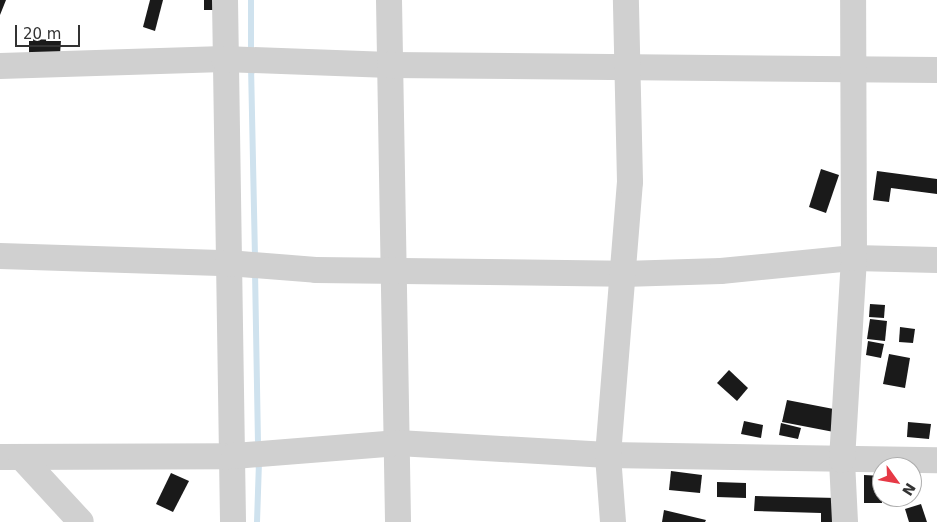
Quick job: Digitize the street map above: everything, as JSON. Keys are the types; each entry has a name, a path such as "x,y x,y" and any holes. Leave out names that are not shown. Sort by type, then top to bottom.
{"street":[{"path":"225,0 224,59 228,263 234,456 233,522"},
{"path":"390,0 398,522"},
{"path":"613,522 608,456 630,182 626,0"},
{"path":"845,522 842,460 854,258 855,68 853,0"},
{"path":"0,66 272,59 390,65 937,70"},
{"path":"0,256 228,263 395,272 623,274 721,272 854,258 937,260"},
{"path":"11,457 234,456 398,443 608,456 937,460"},
{"path":"11,457 80,522"}],"building":[{"path":"0,0 6,0 0,15"},
{"path":"150,0 163,0 155,31 143,27"},
{"path":"204,0 216,0 216,10 204,10"},
{"path":"29,39 61,40 60,55 29,54"},
{"path":"821,169 839,175 826,213 809,207"},
{"path":"877,171 937,179 937,194 891,188 889,202 873,200"},
{"path":"870,304 885,305 884,318 869,317"},
{"path":"870,319 887,321 885,341 867,339"},
{"path":"900,327 915,329 913,343 899,342"},
{"path":"868,341 884,344 881,358 866,355"},
{"path":"889,354 910,358 905,388 883,384"},
{"path":"729,370 748,388 737,401 717,383"},
{"path":"787,400 844,411 839,433 782,422"},
{"path":"744,421 763,425 761,438 741,434"},
{"path":"908,422 931,424 929,439 907,437"},
{"path":"781,423 801,428 798,439 779,435"},
{"path":"671,471 702,475 700,493 669,490"},
{"path":"171,473 189,481 173,512 156,504"},
{"path":"864,475 872,475 872,503 864,503"},
{"path":"717,482 746,483 746,498 717,497"},
{"path":"755,496 837,498 836,522 821,522 821,513 754,511"},
{"path":"922,507 927,522 909,522 905,509"},
{"path":"664,510 706,520 705,522 662,522"}],"waterway":[{"path":"251,0 251,53"},
{"path":"251,66 255,258"},
{"path":"255,271 258,448"},
{"path":"257,522 259,461"}]}
